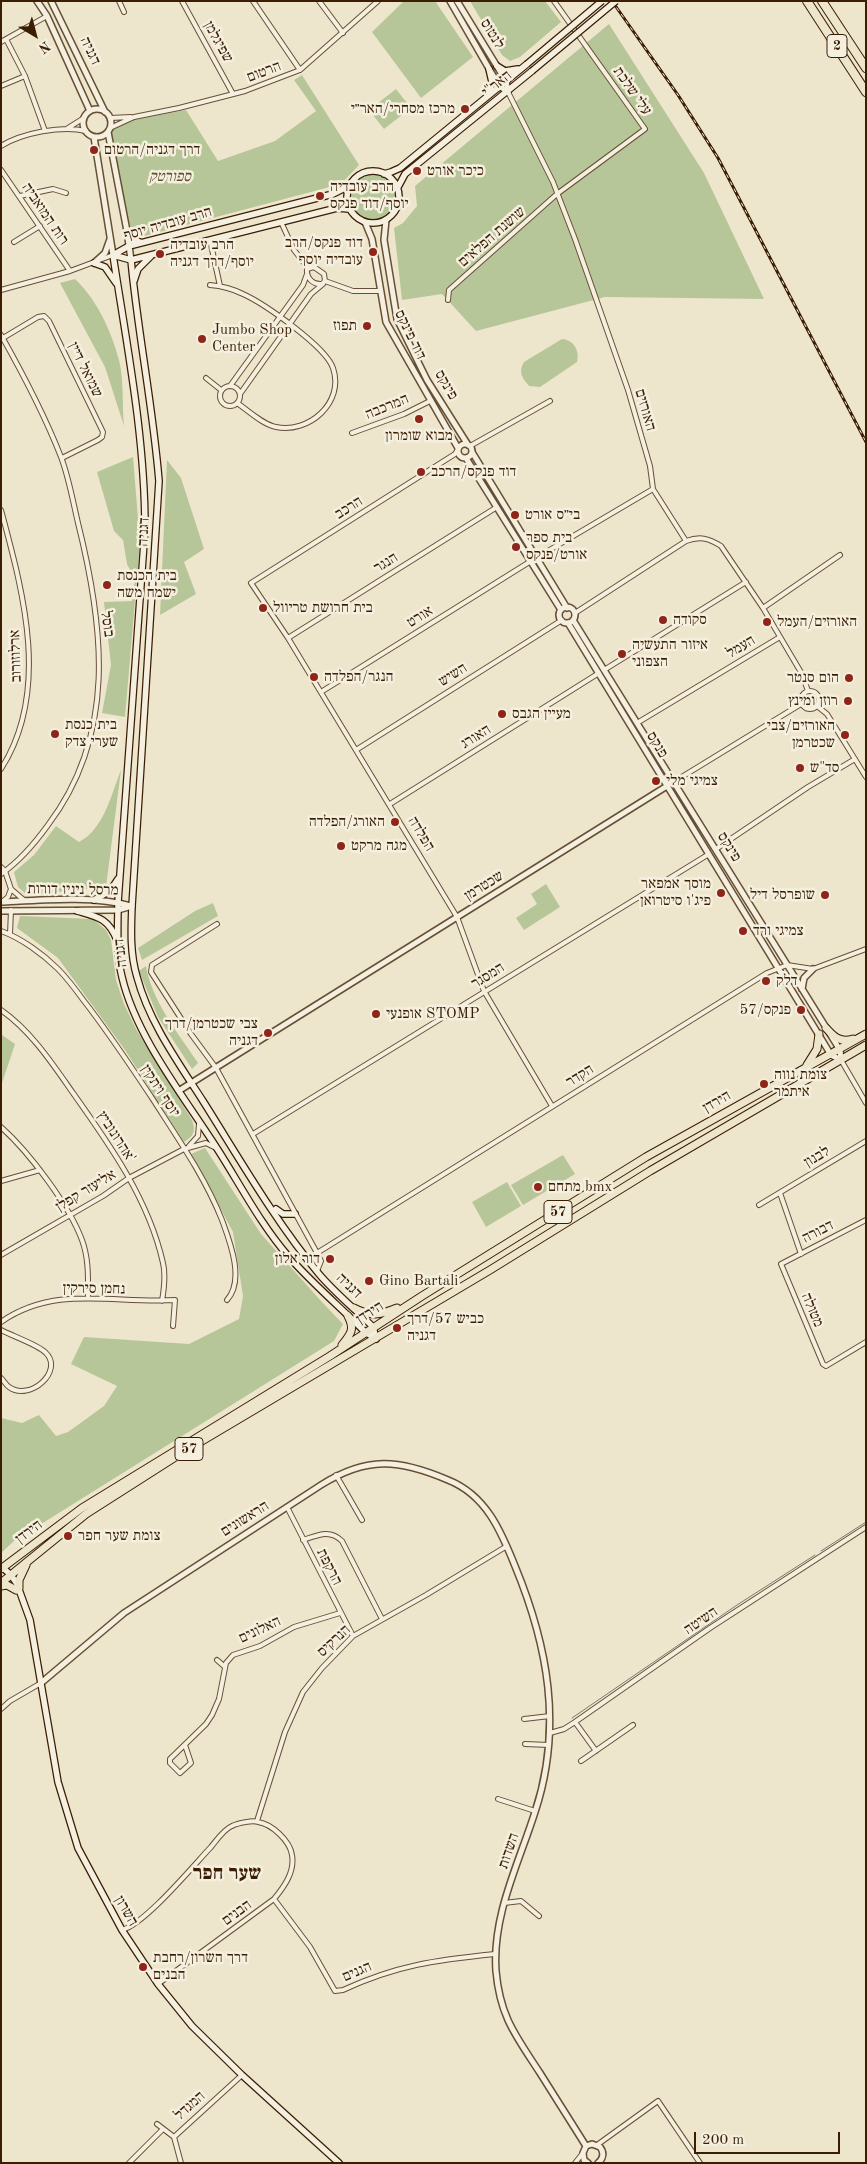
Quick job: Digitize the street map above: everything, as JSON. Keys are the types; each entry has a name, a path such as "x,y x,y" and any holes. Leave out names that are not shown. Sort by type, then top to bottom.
{"highway":[{"name":"2","path":"807,1 866,92"},
{"name":"2","path":"822,1 866,68"},
{"path":"826,1028 834,1038 843,1041 865,1034"},
{"path":"802,1071 812,1061 818,1049 818,1034"},
{"name":"הירדן","path":"2,1569 82,1508 337,1352 422,1296 646,1158 840,1050 865,1034"},
{"name":"הירדן","path":"5,1580 86,1514 180,1454 376,1339 650,1171 866,1045"},
{"path":"354,1308 365,1314 381,1315 422,1296"},
{"path":"337,1352 352,1330 353,1324 348,1316"},
{"path":"5,1580 7,1585 18,1589 19,1580 28,1561"}],"main road":[{"name":"האר\"י","path":"384,174 400,168 602,1"},
{"name":"האר\"י","path":"398,189 406,174 508,92 616,1"},
{"path":"497,66 508,71 520,69"},
{"path":"488,95 492,82 490,69"},
{"path":"372,171 384,174 391,178 398,189 398,205 394,212 386,220 377,223 358,219 350,209 346,198 349,186 357,176 364,172 372,171"},
{"name":"הרב עובדיה יוסף","path":"113,255 129,246 142,242 333,194 349,186"},
{"name":"הרב עובדיה יוסף","path":"113,255 131,260 337,208 350,209"},
{"path":"127,231 134,240 142,242"},
{"path":"133,285 138,269 155,254"},
{"name":"דגניה","path":"113,255 139,428 144,482 144,529 118,902 118,943 122,977 129,1001 152,1047 287,1255 348,1316 365,1332 376,1339"},
{"name":"דגניה","path":"131,260 139,338 154,425 159,481 132,906 131,937 137,979 154,1018 192,1083 269,1203 317,1271 373,1327"},
{"path":"94,263 105,267 118,287"},
{"path":"94,900 110,891 120,875"},
{"path":"77,911 104,920 112,930 118,943"},
{"path":"269,1203 283,1214 295,1214"},
{"path":"373,1327 376,1339"},
{"name":"השרון","path":"2,1569 5,1580 18,1589 23,1598 30,1620 58,1782 78,1848 122,1930 158,1984 192,2026 242,2075 339,2163"}],"street":[{"name":"דגניה","path":"37,1 46,16 90,112"},
{"name":"דגניה","path":"51,1 104,112"},
{"path":"119,1 124,12"},
{"name":"שפיגלמן","path":"182,1 233,94"},
{"path":"253,1 300,70"},
{"path":"319,1 343,33"},
{"name":"הרטום","path":"110,118 134,117 179,108 246,91 300,70 378,1"},
{"name":"לנטוס","path":"450,1 499,86 508,92"},
{"name":"לנטוס","path":"457,1 506,81 508,92"},
{"name":"עלי שלכת","path":"554,1 645,128 558,194"},
{"path":"45,131 25,76 4,40 46,16"},
{"path":"1,86 25,76"},
{"name":"האורזים","path":"508,92 558,194 628,390 650,466 653,490 686,541"},
{"path":"1,146 45,131 66,128 78,123 90,112 100,110 110,118 109,130 100,137 94,137 86,131 83,125 84,118"},
{"name":"הרטום","path":"109,130 134,117"},
{"path":"66,128 86,131"},
{"name":"דגניה","path":"109,130 131,260"},
{"name":"דגניה","path":"94,137 111,231 113,255"},
{"name":"רות המואביה","path":"1,170 70,271"},
{"path":"1,182 7,178"},
{"path":"20,196 53,189 66,193"},
{"name":"שושנת הפלאים","path":"448,300 448,290 558,194"},
{"name":"פינקס","path":"386,220 384,240 396,319 427,380 469,445"},
{"path":"221,390 230,386 304,284 308,268 294,250 281,222"},
{"name":"דוד פינקס","path":"365,222 372,239 386,322 458,449"},
{"path":"14,242 40,226"},
{"path":"94,263 102,257 108,247 111,231"},
{"path":"210,240 220,286"},
{"path":"1,290 70,271 113,255"},
{"path":"221,390 220,398 224,404 231,406 237,403 240,394 289,325 313,292 324,282 324,274 319,269 308,268"},
{"path":"307,274 314,283 324,282 353,291 381,291"},
{"path":"210,285 220,286 246,295 280,318 327,355 334,369 335,384 332,397 325,410 315,420 303,426 288,429 274,427 237,403"},
{"name":"שמואל דיין","path":"2,337 38,317 44,316 49,321 58,338 102,432 102,437 98,440 62,458"},
{"name":"בוסל","path":"2,337 25,380 62,458 87,561 99,646 100,680 97,710 83,762 68,795 39,837 3,872"},
{"path":"206,378 221,390"},
{"path":"230,386 237,388 240,394"},
{"name":"המרכבה","path":"352,433 404,414 430,401"},
{"path":"550,401 469,445 463,444 458,449 460,456 466,458 531,561 564,609"},
{"path":"469,445 564,609"},
{"name":"הרכב","path":"251,583 455,454 458,449"},
{"path":"466,458 472,452"},
{"path":"536,558 653,490"},
{"name":"הנגר","path":"288,638 496,507"},
{"name":"ארלוזורוב","path":"1,510 27,626 28,693 24,717 17,740 1,769"},
{"path":"564,609 560,616 562,620 568,623 573,620 574,613 686,541 698,537 712,541 721,546 763,608 802,674 808,691"},
{"path":"763,608 840,555"},
{"name":"אורט","path":"321,692 531,561"},
{"path":"604,670 746,582"},
{"name":"הפלדה","path":"251,583 288,638 457,917 484,991 552,1106"},
{"path":"564,609 571,609 574,613"},
{"name":"השיש","path":"356,750 562,620"},
{"name":"פינקס","path":"573,620 840,1050 841,1060"},
{"name":"פנקס","path":"568,623 818,1034"},
{"name":"העמל","path":"637,723 780,637"},
{"name":"האורג","path":"390,804 599,673"},
{"path":"808,691 815,692 819,697 817,706 808,710 801,704 802,696 808,691"},
{"name":"שכטרמן","path":"180,1090 801,704"},
{"path":"817,706 827,714 866,777"},
{"path":"716,849 808,787 855,759"},
{"name":"המסגר","path":"254,1134 708,854"},
{"path":"1,867 11,889 25,901"},
{"path":"1,902 8,898 11,889"},
{"name":"מרסל ניניו דורות","path":"1,902 94,900 118,902 132,906"},
{"name":"מרסל ניניו דורות","path":"1,911 118,910 132,906"},
{"path":"10,934 11,910"},
{"path":"217,924 152,965 151,972 191,1034 216,1068 254,1134 317,1253 320,1261 317,1271"},
{"name":"יוסף ויתקין","path":"1,931 10,934 49,960 64,976 112,1037 184,1149 207,1188 227,1237 235,1272 231,1296 227,1300"},
{"name":"הקדר","path":"317,1253 767,973 787,965 813,968 866,948"},
{"path":"802,989 804,978 813,968"},
{"name":"אהרונוביץ'","path":"1,1010 18,1022 57,1070 98,1127 129,1178 149,1219 164,1265 165,1286 162,1301"},
{"path":"818,1034 831,1054 841,1060 866,1103"},
{"name":"אליעזר קפלן","path":"184,1149 198,1136 200,1127 198,1120"},
{"path":"1,1127 40,1170 69,1215 82,1241 87,1260 88,1298"},
{"name":"לבנון","path":"759,1205 866,1141"},
{"name":"אליעזר קפלן","path":"1,1255 103,1196 129,1178 184,1149 206,1143 217,1149"},
{"path":"1,1181 40,1170"},
{"path":"780,1193 801,1254"},
{"name":"דבורה","path":"781,1264 866,1220"},
{"name":"מטולה","path":"781,1264 823,1364 826,1366 866,1342"},
{"name":"נחמן סירקין","path":"1,1322 24,1308 39,1303 69,1298 162,1301"},
{"path":"162,1301 175,1300 172,1326"},
{"path":"1,1330 39,1347 45,1351 51,1362 50,1371 44,1381 36,1388 27,1391 18,1391 9,1387 1,1378"},
{"name":"הראשונים","path":"1,1709 10,1701 40,1683 124,1614 287,1507 354,1467 372,1464 403,1465 431,1472 466,1488 476,1496 489,1514 507,1546"},
{"path":"336,1476 362,1520"},
{"name":"הרקפת","path":"287,1507 353,1636"},
{"name":"השיטה","path":"550,1733 564,1729 575,1722 710,1628 866,1527"},
{"path":"303,1540 328,1533 337,1535 342,1541 382,1619"},
{"name":"הנרקיס","path":"257,1821 285,1732 303,1692 322,1668 353,1636 507,1546"},
{"name":"השדות","path":"507,1546 532,1613 544,1656 550,1733 547,1766 536,1811 499,1922 495,1954 498,1990 514,2034 586,2146"},
{"name":"האלונים","path":"225,1667 229,1659 238,1652 260,1646 294,1627 340,1613"},
{"path":"185,1745 192,1763 180,1773 169,1762 185,1745 206,1724 219,1699 225,1667 217,1660"},
{"path":"524,1719 550,1716"},
{"path":"575,1722 596,1751"},
{"path":"581,1761 633,1724"},
{"path":"525,1744 549,1745"},
{"path":"498,1798 536,1811"},
{"path":"122,1930 126,1929 150,1910 170,1892 232,1826 257,1821"},
{"name":"הבנים","path":"158,1984 274,1899 284,1887 291,1872 292,1854 283,1838 271,1827 257,1821"},
{"name":"הגנים","path":"274,1899 310,1947 332,1988 338,1992 371,1978 418,1963 495,1954"},
{"path":"504,1903 521,1901 539,1916"},
{"name":"המגדל","path":"181,2163 174,2137 242,2075"},
{"path":"597,2145 658,2101 700,2163"},
{"path":"157,2124 174,2137"},
{"path":"129,2163 163,2129"},
{"path":"575,2163 586,2146 592,2144 602,2149 601,2161"},
{"path":"575,2163 586,2161 583,2153"}],"green space":[{"path":"404,1 435,1 473,57 421,98 372,32"},
{"path":"470,1 545,1 561,22 520,57 510,61 502,55"},
{"path":"609,24 704,173 764,299 605,297 476,331 442,294 402,300 394,228 403,223 417,206 415,186"},
{"name":"ספורטק","path":"302,75 359,165 341,184 137,238 131,232 110,134 116,123 186,110 218,161 275,141 316,111 294,80"},
{"path":"396,89 411,108 384,129 369,110"},
{"path":"368,174 378,174 392,184 396,197 392,210 386,216 378,220 368,220 354,210 350,202 350,192 360,178"},
{"path":"75,279 90,296 102,316 116,349 122,376 124,426 105,367 60,283"},
{"path":"562,339 570,341 577,350 577,362 540,387 529,386 522,375 521,369 524,362"},
{"path":"133,457 140,543 125,717 102,713 111,665 104,602 132,601 135,580 127,564 123,540 114,531 97,472"},
{"path":"167,460 181,478 204,549 184,562 196,594 160,615"},
{"path":"121,770 106,887 27,895 18,887 14,872 34,855 56,826 79,842 88,836 95,829 106,811"},
{"path":"546,884 560,907 524,930 516,918 537,904 531,894"},
{"path":"213,903 218,916 142,960 138,948 195,911"},
{"path":"20,916 93,919 106,930 111,940 116,980 124,1004 136,1029 192,1120 193,1133 187,1140 184,1142 125,1050 58,958 17,928"},
{"path":"146,966 149,979 160,1005 198,1063 192,1069 158,1017 139,971"},
{"path":"2,1035 15,1044 1,1086 1,1037"},
{"path":"205,1148 261,1234 343,1324 334,1341 14,1541 1,1553 1,1418 22,1423 39,1415 56,1436 68,1432 104,1406 117,1386 71,1364 84,1337 189,1344 239,1319 243,1296 233,1232 191,1154"},
{"path":"563,1155 575,1174 523,1205 511,1185"},
{"path":"507,1182 521,1206 486,1227 472,1202"}],"waterway":[{"path":"821,1551 866,1522"},
{"path":"572,1718 737,1605 815,1555"}],"railway":[{"path":"612,1 678,95 718,158 866,442"}],"place":[{"name":"מרכז מסחרי/האר״י","path":"465,109"},
{"name":"דרך דגניה/הרטום","path":"94,150"},
{"name":"כיכר אורט","path":"417,171"},
{"name":"הרב עובדיה יוסף/דוד פנקס","path":"320,196"},
{"name":"דוד פנקס/הרב עובדיה יוסף","path":"373,252"},
{"name":"הרב עובדיה יוסף/דרך דגניה","path":"160,254"},
{"name":"תפוז","path":"367,326"},
{"name":"Jumbo Shop Center","path":"202,339"},
{"name":"מבוא שומרון","path":"419,419"},
{"name":"דוד פנקס/הרכב","path":"421,472"},
{"name":"בי״ס אורט","path":"515,515"},
{"name":"בית ספר אורט/פנקס","path":"516,547"},
{"name":"בית הכנסת ישמח משה","path":"107,585"},
{"name":"בית חרושת טריוול","path":"263,608"},
{"name":"סקודה","path":"663,620"},
{"name":"האורזים/העמל","path":"767,622"},
{"name":"איזור התעשיה הצפוני","path":"622,654"},
{"name":"הנגר/הפלדה","path":"314,677"},
{"name":"הום סנטר","path":"849,678"},
{"name":"רוזן ומינץ","path":"848,701"},
{"name":"מעיין הגבס","path":"502,714"},
{"name":"בית כנסת שערי צדק","path":"55,734"},
{"name":"האורזים/צבי שכטרמן","path":"845,735"},
{"name":"סד\"ש","path":"800,768"},
{"name":"צמיגי מלי","path":"656,781"},
{"name":"האורג/הפלדה","path":"395,822"},
{"name":"מגה מרקט","path":"341,846"},
{"name":"מוסך אמפאר פיג'ו סיטרואן","path":"721,893"},
{"name":"שופרסל דיל","path":"825,895"},
{"name":"צמיגי ורד","path":"743,931"},
{"name":"דלק","path":"766,981"},
{"name":"פנקס/57","path":"801,1010"},
{"name":"אופנעי STOMP","path":"376,1014"},
{"name":"צבי שכטרמן/דרך דגניה","path":"268,1033"},
{"name":"צומת נווה איתמר","path":"764,1084"},
{"name":"מתחם bmx","path":"538,1187"},
{"name":"דור אלון","path":"330,1259"},
{"name":"Gino Bartali","path":"369,1281"},
{"name":"כביש 57/דרך דגניה","path":"397,1328"},
{"name":"צומת שער חפר","path":"68,1536"},
{"name":"דרך השרון/רחבת הבנים","path":"143,1967"}],"district":[{"name":"שער חפר","path":"227,1874"}]}
